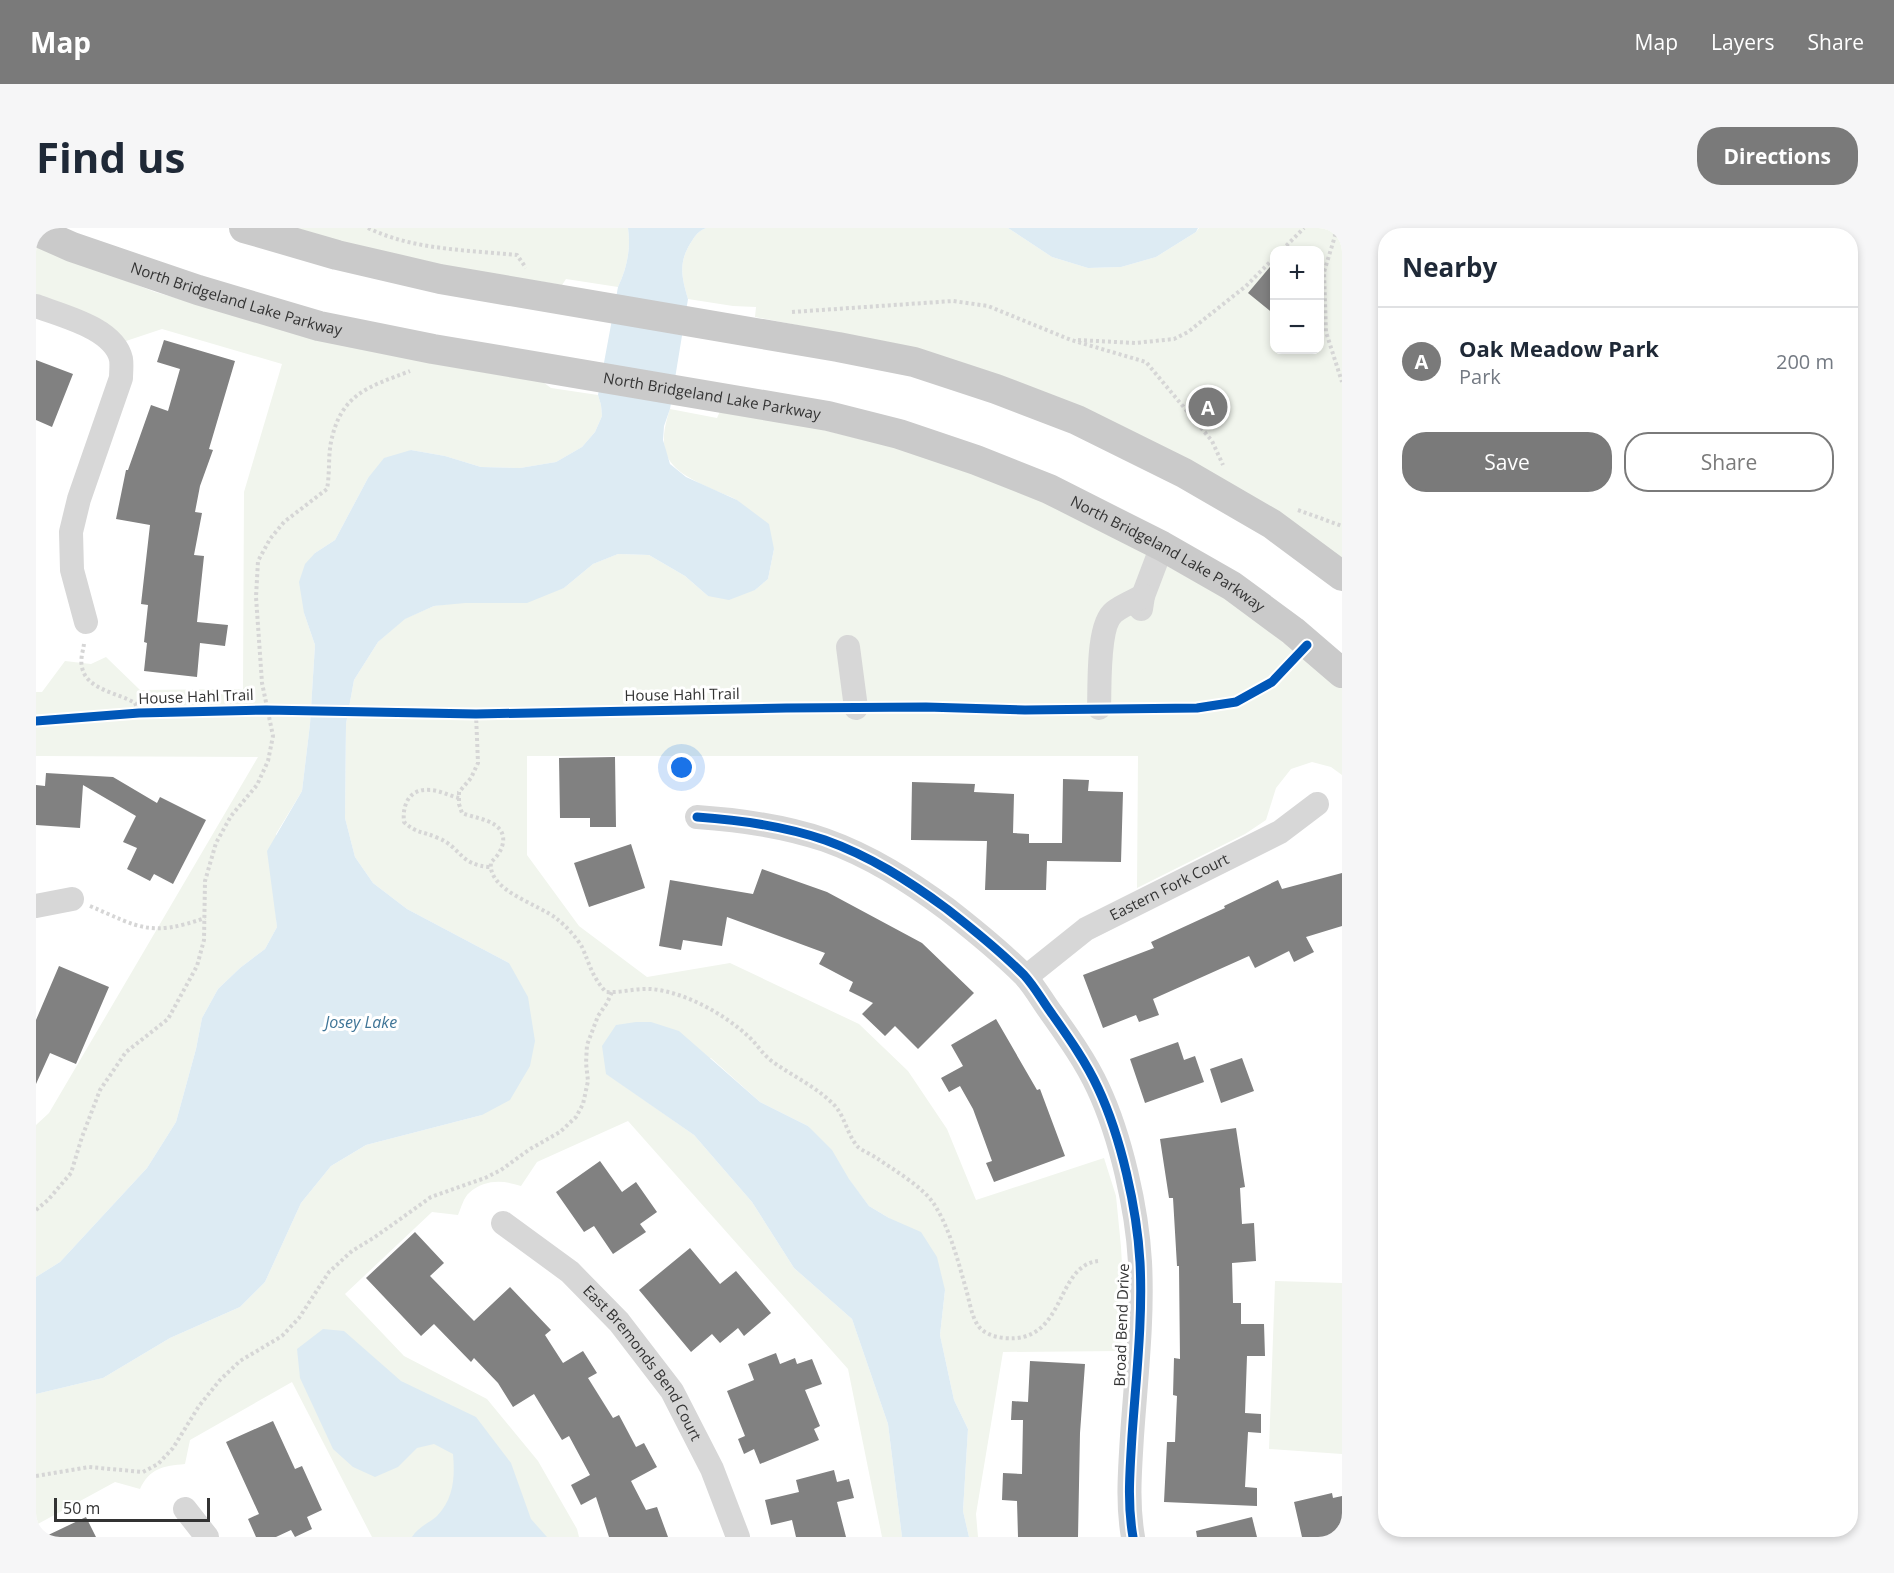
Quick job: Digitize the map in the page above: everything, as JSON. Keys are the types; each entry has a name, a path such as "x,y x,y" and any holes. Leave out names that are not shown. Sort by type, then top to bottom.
{"main road":[{"path":"244,228 337,255 440,279 914,362 996,389 1077,420 1184,472 1272,524 1342,576"},
{"name":"North Bridgeland Lake Parkway","path":"36,231 72,247 198,291 319,326 433,349 828,416 899,434 976,460 1049,489 1162,546 1232,586 1293,631 1342,673"}],"street":[{"path":"36,306 90,327 111,340 121,358 121,378 79,499 71,532 72,570 87,622"},
{"path":"1099,708 1103,632 1108,619 1113,612 1142,603 1162,546"},
{"path":"848,647 856,708"},
{"name":"Eastern Fork Court","path":"1026,977 1086,929 1280,832 1317,804"},
{"name":"Broad Bend Drive","path":"697,817 742,820 784,828 825,840 911,882 982,936 1026,977 1068,1037 1098,1089 1118,1144 1132,1204 1140,1259 1141,1296 1129,1479 1130,1520 1133,1537"},
{"path":"36,906 72,899"},
{"name":"East Bremonds Bend Court","path":"503,1223 570,1272 619,1322 672,1391 712,1469 738,1537"},
{"path":"185,1509 207,1537"}],"path":[{"path":"368,228 380,234 422,245 516,255 528,270"},
{"path":"1286,246 1304,228"},
{"path":"1334,228 1335,236 1324,272 1326,332 1342,382"},
{"path":"1071,340 1135,343 1174,339 1188,332 1238,293 1270,263"},
{"path":"789,313 819,309 953,301 988,306 1071,340 1146,362 1212,441 1224,469"},
{"path":"36,1210 48,1200 71,1173 100,1090 126,1052 168,1019 179,1001 197,966 204,940 206,881 216,843 231,816 257,785 268,761 273,736 266,710 259,642 256,597 258,561 284,522 327,489 330,472 330,444 337,421 348,404 360,391 412,370"},
{"path":"1290,507 1342,526"},
{"path":"87,622 81,665 84,674 91,683 135,703 139,713"},
{"path":"465,713 488,713"},
{"path":"476,714 478,763 471,778 459,792 459,798 462,813 494,824 501,831 503,842 500,854 490,862 490,867 498,882 517,897 559,921 581,945 595,980 606,992 652,989 700,1004 724,1017 749,1037 773,1062 826,1097 838,1110 858,1146 922,1191 934,1203 962,1274 976,1323 982,1330 1005,1338 1034,1333 1057,1309 1074,1274 1087,1262 1098,1261"},
{"path":"459,798 432,789 412,794 405,802 404,822 418,833 438,837 469,863 490,867"},
{"path":"72,899 148,929 172,928 205,918"},
{"path":"36,1476 89,1467 143,1472 158,1464 220,1380 240,1361 282,1336 299,1318 329,1272 352,1251 431,1197 501,1170 530,1149 560,1132 576,1117 583,1104 588,1081 586,1045 598,1016 612,992"}],"shaded area":[{"path":"282,228 628,228 629,251 618,287 566,279 562,285 456,268"},
{"path":"706,228 1008,228 1052,257 1088,268 1121,267 1156,257 1199,228 1342,228 1342,561 874,340 755,317 756,307 688,299 683,278 684,258 698,233"},
{"path":"36,246 155,292 262,323 540,380 551,388 598,395 602,416 595,432 582,447 556,462 520,468 481,467 445,456 411,450 368,478 335,540 315,553 304,613 315,645 310,724 302,791 276,834 277,927 265,949 218,989 202,1018 176,1122 147,1168 60,1262 36,1277 36,1125 49,1113 258,757 36,756 36,692 42,692 65,661 91,664 106,657 140,690 243,689 244,492 282,364 162,329 120,343 105,322 36,294"},
{"path":"670,409 717,418 721,409 787,421 937,458 1062,507 1230,601 1342,687 1342,775 1331,767 1312,762 1291,769 1276,788 1266,820 1245,834 1137,888 1138,756 527,756 527,855 579,926 647,977 730,963 859,1024 908,1071 947,1129 976,1200 1104,1158 1116,1196 1121,1247 1124,1300 1121,1351 1003,1352 976,1514 978,1537 969,1537 963,1511 968,1429 954,1400 940,1335 945,1290 889,1218 869,1206 808,1126 760,1102 711,1058 607,1074 694,1135 752,1202 794,1268 852,1319 888,1424 902,1537 882,1537 848,1369 628,1121 537,1162 521,1186 501,1182 481,1185 467,1195 458,1215 432,1212 345,1294 404,1356 487,1399 538,1461 577,1529 579,1537 372,1537 292,1382 190,1440 185,1464 158,1469 148,1477 140,1489 115,1482 36,1525 36,1394 103,1378 170,1338 240,1307 265,1282 301,1203 331,1166 366,1145 482,1115 509,963 407,909 373,883 355,857 345,818 346,724 354,680 378,642 404,619 434,606 564,588 593,564 618,554 649,555 685,576 708,596 755,590 768,579 774,549 747,511 735,499 685,475 669,460 664,439"},
{"path":"1275,1281 1342,1283 1342,1454 1269,1449"}],"water":[{"name":"Josey Lake","path":"628,228 706,228 695,236 684,258 683,278 688,299 663,440 670,464 686,477 737,500 769,524 774,549 768,579 755,590 729,600 708,596 685,576 649,555 618,554 593,564 564,588 527,603 465,603 434,606 405,619 378,642 354,680 346,724 345,818 355,857 373,883 407,909 509,963 528,997 535,1041 530,1066 510,1100 482,1115 366,1145 331,1166 301,1203 265,1282 240,1307 170,1338 103,1378 36,1394 36,1277 60,1262 147,1168 176,1122 202,1018 218,989 265,949 277,927 267,851 302,791 310,724 315,645 304,613 299,582 305,564 315,553 335,540 368,478 384,458 411,450 445,456 481,467 520,468 556,462 582,447 595,432 602,416 598,395 618,287 628,258"},
{"path":"1008,228 1198,228 1196,232 1156,257 1121,267 1088,268 1052,257"},
{"path":"651,1022 679,1031 760,1102 808,1126 832,1150 849,1179 869,1206 921,1232 937,1257 945,1290 940,1335 954,1400 968,1429 963,1511 969,1537 902,1537 888,1424 852,1319 794,1268 752,1202 694,1135 606,1074 602,1046 616,1025"},
{"path":"323,1329 344,1331 401,1381 476,1417 511,1463 531,1519 547,1537 412,1537 437,1516 447,1502 454,1471 453,1454 434,1444 417,1448 398,1467 375,1477 353,1467 333,1449 300,1378 297,1349"}],"building":[{"path":"1270,267 1270,311 1248,293"},
{"path":"164,340 235,361 209,449 213,450 200,486 195,512 202,513 194,555 204,556 197,622 228,625 225,646 200,643 197,677 144,671 148,605 141,604 150,525 116,519 126,470 128,470 151,405 168,411 180,369 157,362"},
{"path":"36,360 73,374 52,427 36,420"},
{"path":"615,757 616,827 590,827 590,818 560,818 559,758"},
{"path":"46,773 113,777 157,803 160,797 206,820 173,884 154,874 150,881 127,869 137,848 123,842 136,816 83,785 80,828 36,825 36,785 45,786"},
{"path":"1063,779 1089,780 1088,791 1123,792 1121,862 1047,861 1046,890 985,890 987,841 911,840 912,782 975,784 974,792 1014,794 1013,833 1029,834 1029,843 1062,843"},
{"path":"631,844 645,888 589,907 574,863"},
{"path":"762,869 827,892 922,943 974,993 918,1049 895,1026 885,1036 862,1014 873,1003 849,991 853,982 819,964 825,953 727,917 722,946 683,940 681,950 659,946 670,880 753,894"},
{"path":"1342,873 1342,926 1306,937 1314,952 1294,962 1289,951 1255,968 1249,956 1153,999 1159,1015 1139,1022 1136,1015 1103,1028 1083,975 1154,948 1151,942 1225,908 1224,906 1278,880 1282,889"},
{"path":"59,966 109,987 76,1064 50,1053 36,1084 36,1020"},
{"path":"996,1019 1037,1090 1040,1089 1065,1156 994,1182 986,1163 992,1161 973,1109 960,1086 949,1092 941,1078 963,1066 951,1045"},
{"path":"1178,1042 1184,1060 1195,1056 1204,1082 1145,1103 1130,1059"},
{"path":"1242,1058 1254,1091 1221,1103 1210,1069"},
{"path":"1236,1128 1245,1187 1240,1188 1242,1224 1254,1223 1256,1261 1232,1263 1233,1303 1241,1303 1241,1324 1264,1324 1265,1356 1247,1356 1245,1413 1261,1414 1261,1433 1248,1432 1245,1487 1257,1488 1257,1506 1164,1502 1167,1442 1175,1442 1177,1396 1173,1395 1174,1358 1180,1359 1179,1266 1177,1266 1173,1198 1169,1198 1160,1139"},
{"path":"600,1161 622,1192 636,1182 657,1212 640,1224 646,1232 613,1254 594,1226 584,1232 556,1192"},
{"path":"415,1232 444,1263 430,1276 474,1321 510,1287 551,1330 545,1335 563,1363 583,1351 597,1373 588,1378 613,1418 619,1415 636,1447 644,1443 657,1467 631,1481 646,1510 657,1507 668,1537 609,1537 596,1497 581,1505 571,1485 590,1475 569,1436 562,1440 534,1394 513,1407 498,1383 474,1358 471,1362 434,1324 421,1336 366,1278"},
{"path":"690,1248 720,1284 736,1271 771,1313 744,1336 738,1328 720,1343 712,1334 691,1352 639,1290"},
{"path":"776,1353 780,1364 795,1358 797,1364 812,1359 822,1384 805,1390 820,1426 814,1429 819,1440 760,1464 754,1449 744,1454 738,1439 745,1436 727,1391 754,1380 748,1364"},
{"path":"1030,1361 1085,1364 1080,1433 1078,1537 1018,1537 1017,1501 1002,1500 1003,1473 1022,1474 1023,1420 1011,1420 1012,1401 1028,1402"},
{"path":"273,1421 295,1469 302,1466 322,1510 307,1517 312,1529 295,1537 291,1530 276,1537 256,1537 248,1519 259,1514 226,1442"},
{"path":"834,1470 837,1482 849,1479 854,1498 837,1502 846,1537 796,1537 792,1520 771,1525 765,1500 799,1492 796,1480"},
{"path":"1332,1493 1333,1498 1342,1496 1342,1537 1302,1537 1294,1502"},
{"path":"86,1517 96,1537 44,1537"},
{"path":"1252,1517 1257,1537 1197,1537 1196,1531"}],"cycle path":[{"name":"House Hahl Trail","path":"36,721 139,713 266,710 476,714 786,708 926,707 1025,710 1197,708 1236,702 1272,682 1307,645"},
{"path":"697,817 762,824 810,835 842,846 904,879 967,925 1024,975 1083,1059 1106,1107 1121,1151 1138,1241 1141,1283 1140,1327 1129,1487 1133,1537"}],"place":[{"name":"Oak Meadow Park","path":"1208,407"}]}
